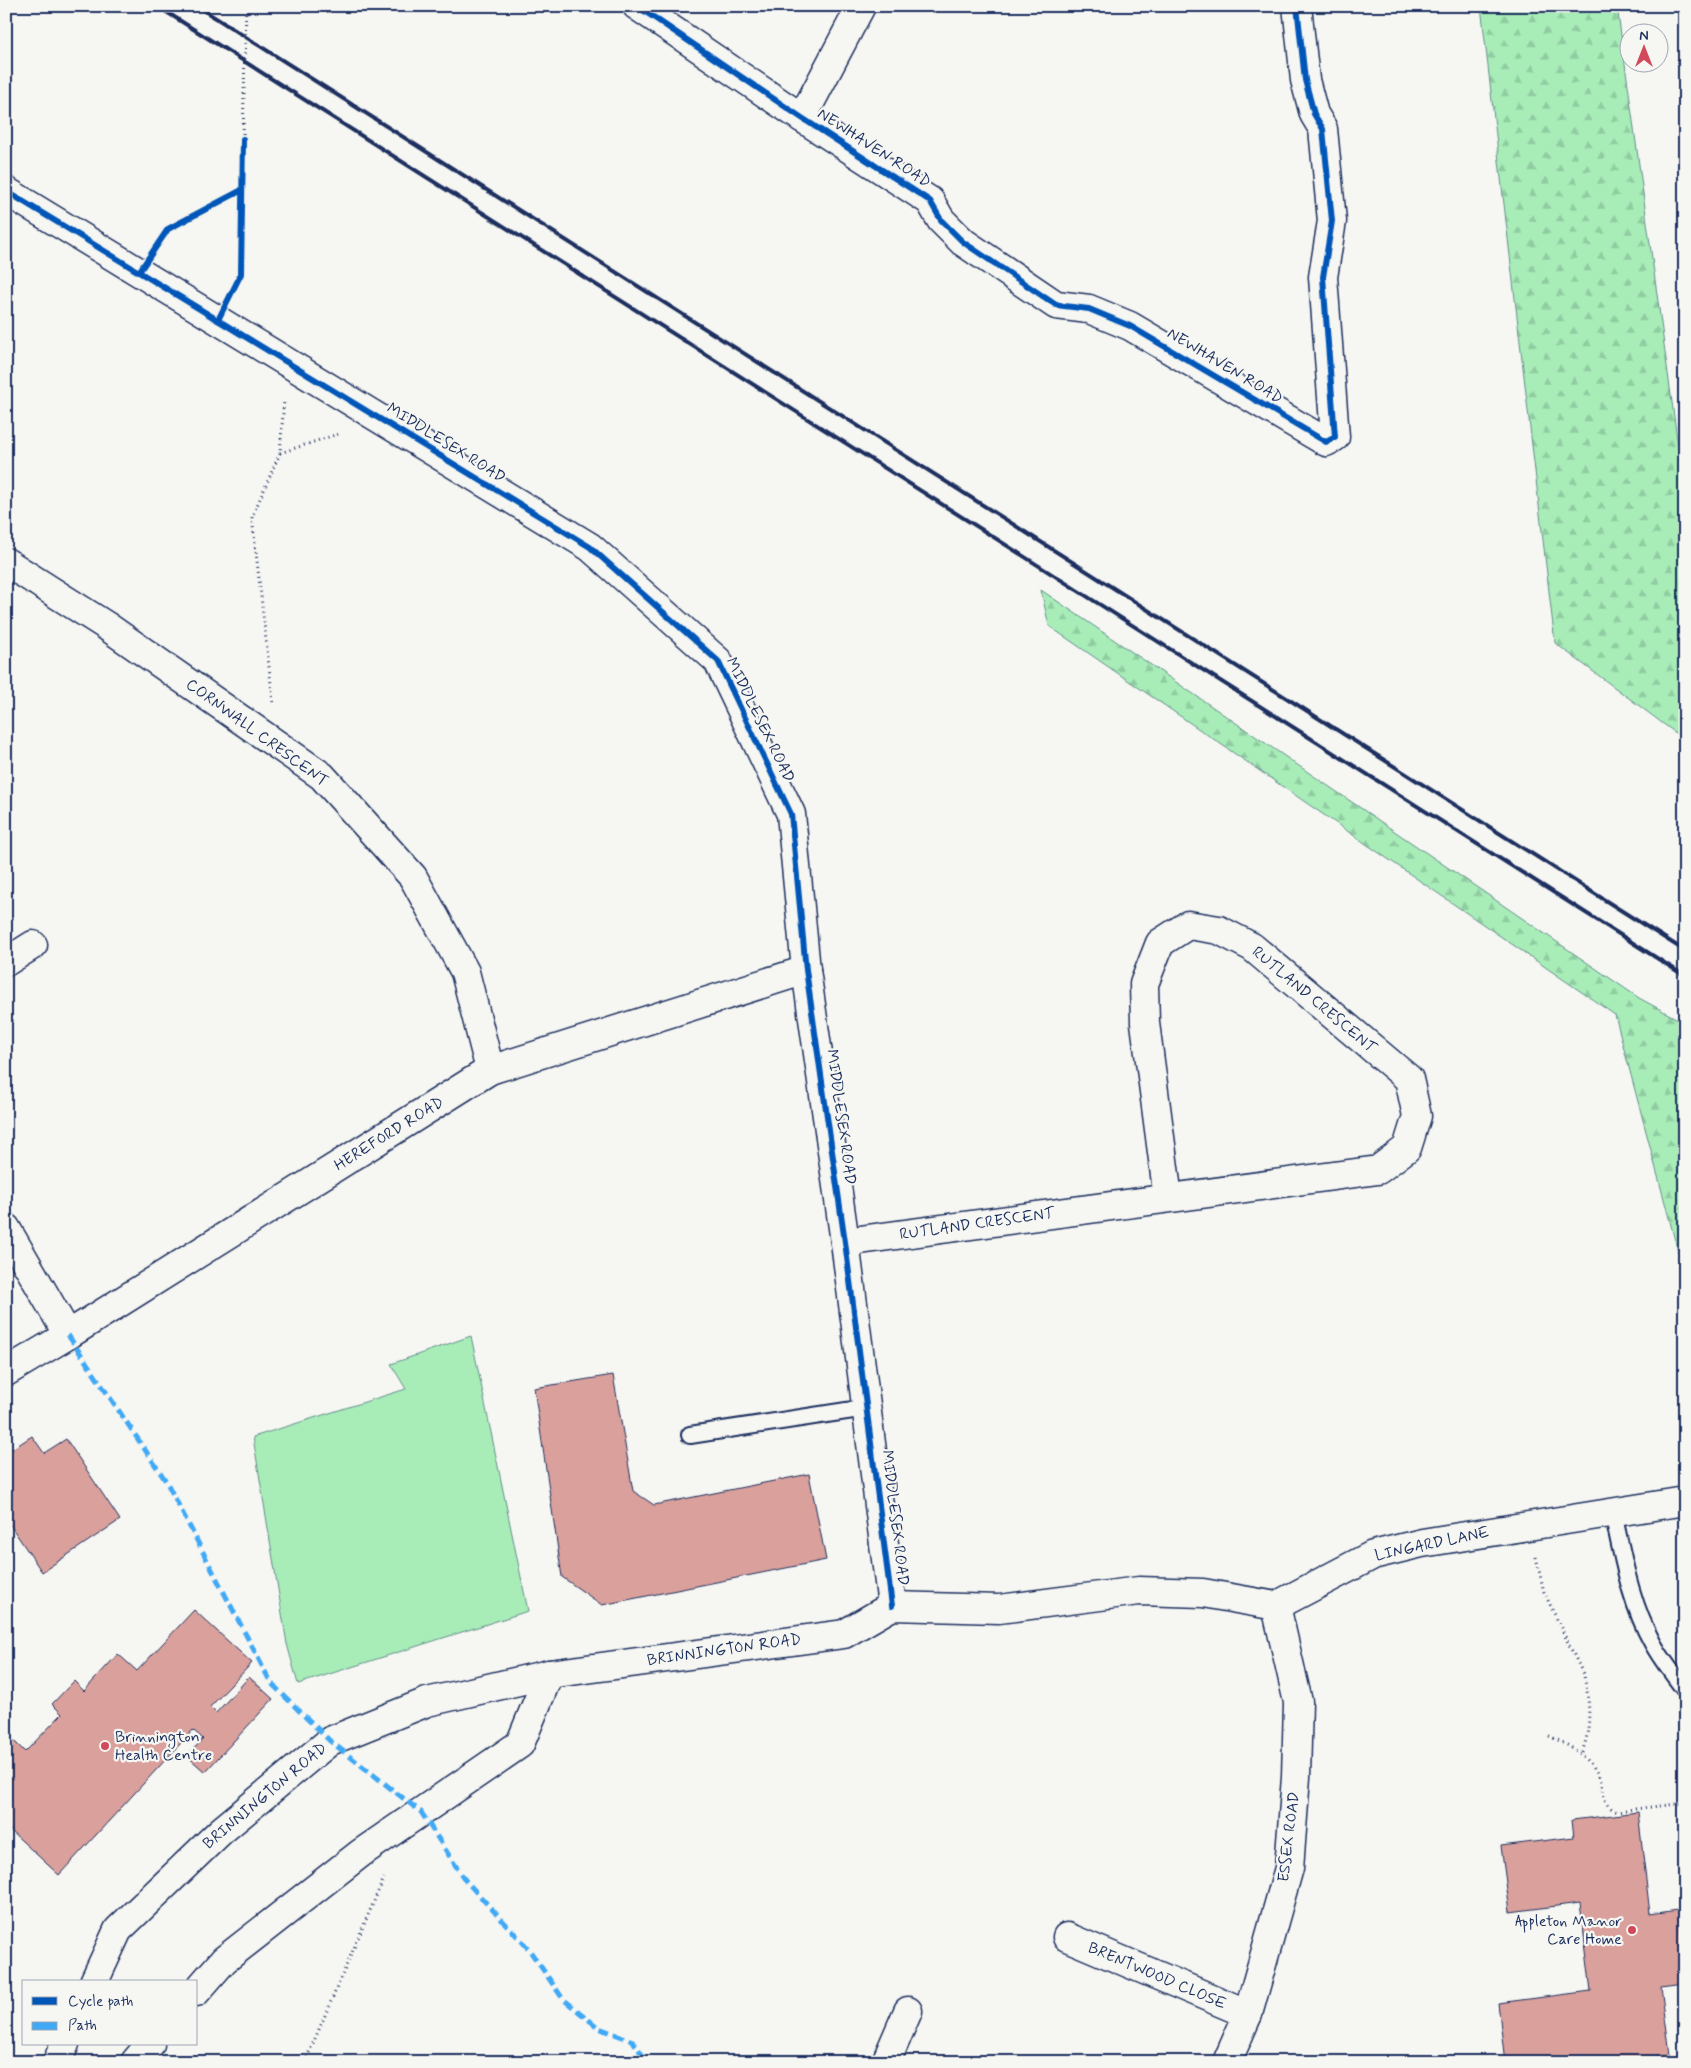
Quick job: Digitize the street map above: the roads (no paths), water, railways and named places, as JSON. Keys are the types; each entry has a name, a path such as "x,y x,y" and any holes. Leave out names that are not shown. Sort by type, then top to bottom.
{"street":[{"name":"NEWHAVEN ROAD","path":"638,6 802,118 930,201 941,220 963,242 1056,305 1088,310 1130,326 1326,442 1335,437 1323,277 1332,221 1323,129 1314,114 1305,80 1297,6"},
{"path":"802,118 861,6"},
{"name":"MIDDLESEX ROAD","path":"6,191 590,547 718,661 791,814 806,970 845,1242 892,1606"},
{"name":"CORNWALL CRESCENT","path":"6,562 105,625 322,776 414,877 464,972 490,1070"},
{"name":"RUTLAND CRESCENT","path":"845,1242 1378,1170 1407,1148 1417,1116 1409,1080 1252,947 1219,930 1188,925 1160,943 1144,984 1146,1023 1168,1198"},
{"path":"6,962 33,945"},
{"name":"HEREFORD ROAD","path":"6,1372 68,1336 490,1070 806,970"},
{"path":"6,1228 68,1336"},
{"name":"LINGARD LANE","path":"1276,1606 1373,1554 1422,1543 1685,1501"},
{"path":"892,1606 999,1609 1139,1591 1203,1593 1276,1606"},
{"name":"BRINNINGTON ROAD","path":"95,1980 118,1930 221,1831 330,1741 427,1702 549,1674 844,1634 892,1606"},
{"name":"ESSEX ROAD","path":"1227,2062 1248,2014 1289,1868 1296,1777 1298,1702 1276,1606"},
{"path":"198,1990 224,1960 361,1853 520,1744 549,1674"},
{"name":"BRENTWOOD CLOSE","path":"1067,1937 1248,2014"},
{"path":"886,2062 908,2011"},
{"path":"57,2062 64,2046"},
{"path":"135,2062 148,2046"}],"lane":[{"path":"690,1435 866,1408"},
{"path":"1613,1513 1627,1579 1637,1609 1662,1658 1685,1690"}],"railway":[{"path":"157,6 1685,976"},
{"path":"197,6 1685,951"}],"place":[{"name":"Brinnington Health Centre","path":"105,1746"},
{"name":"Appleton Manor Care Home","path":"1632,1930"}]}
